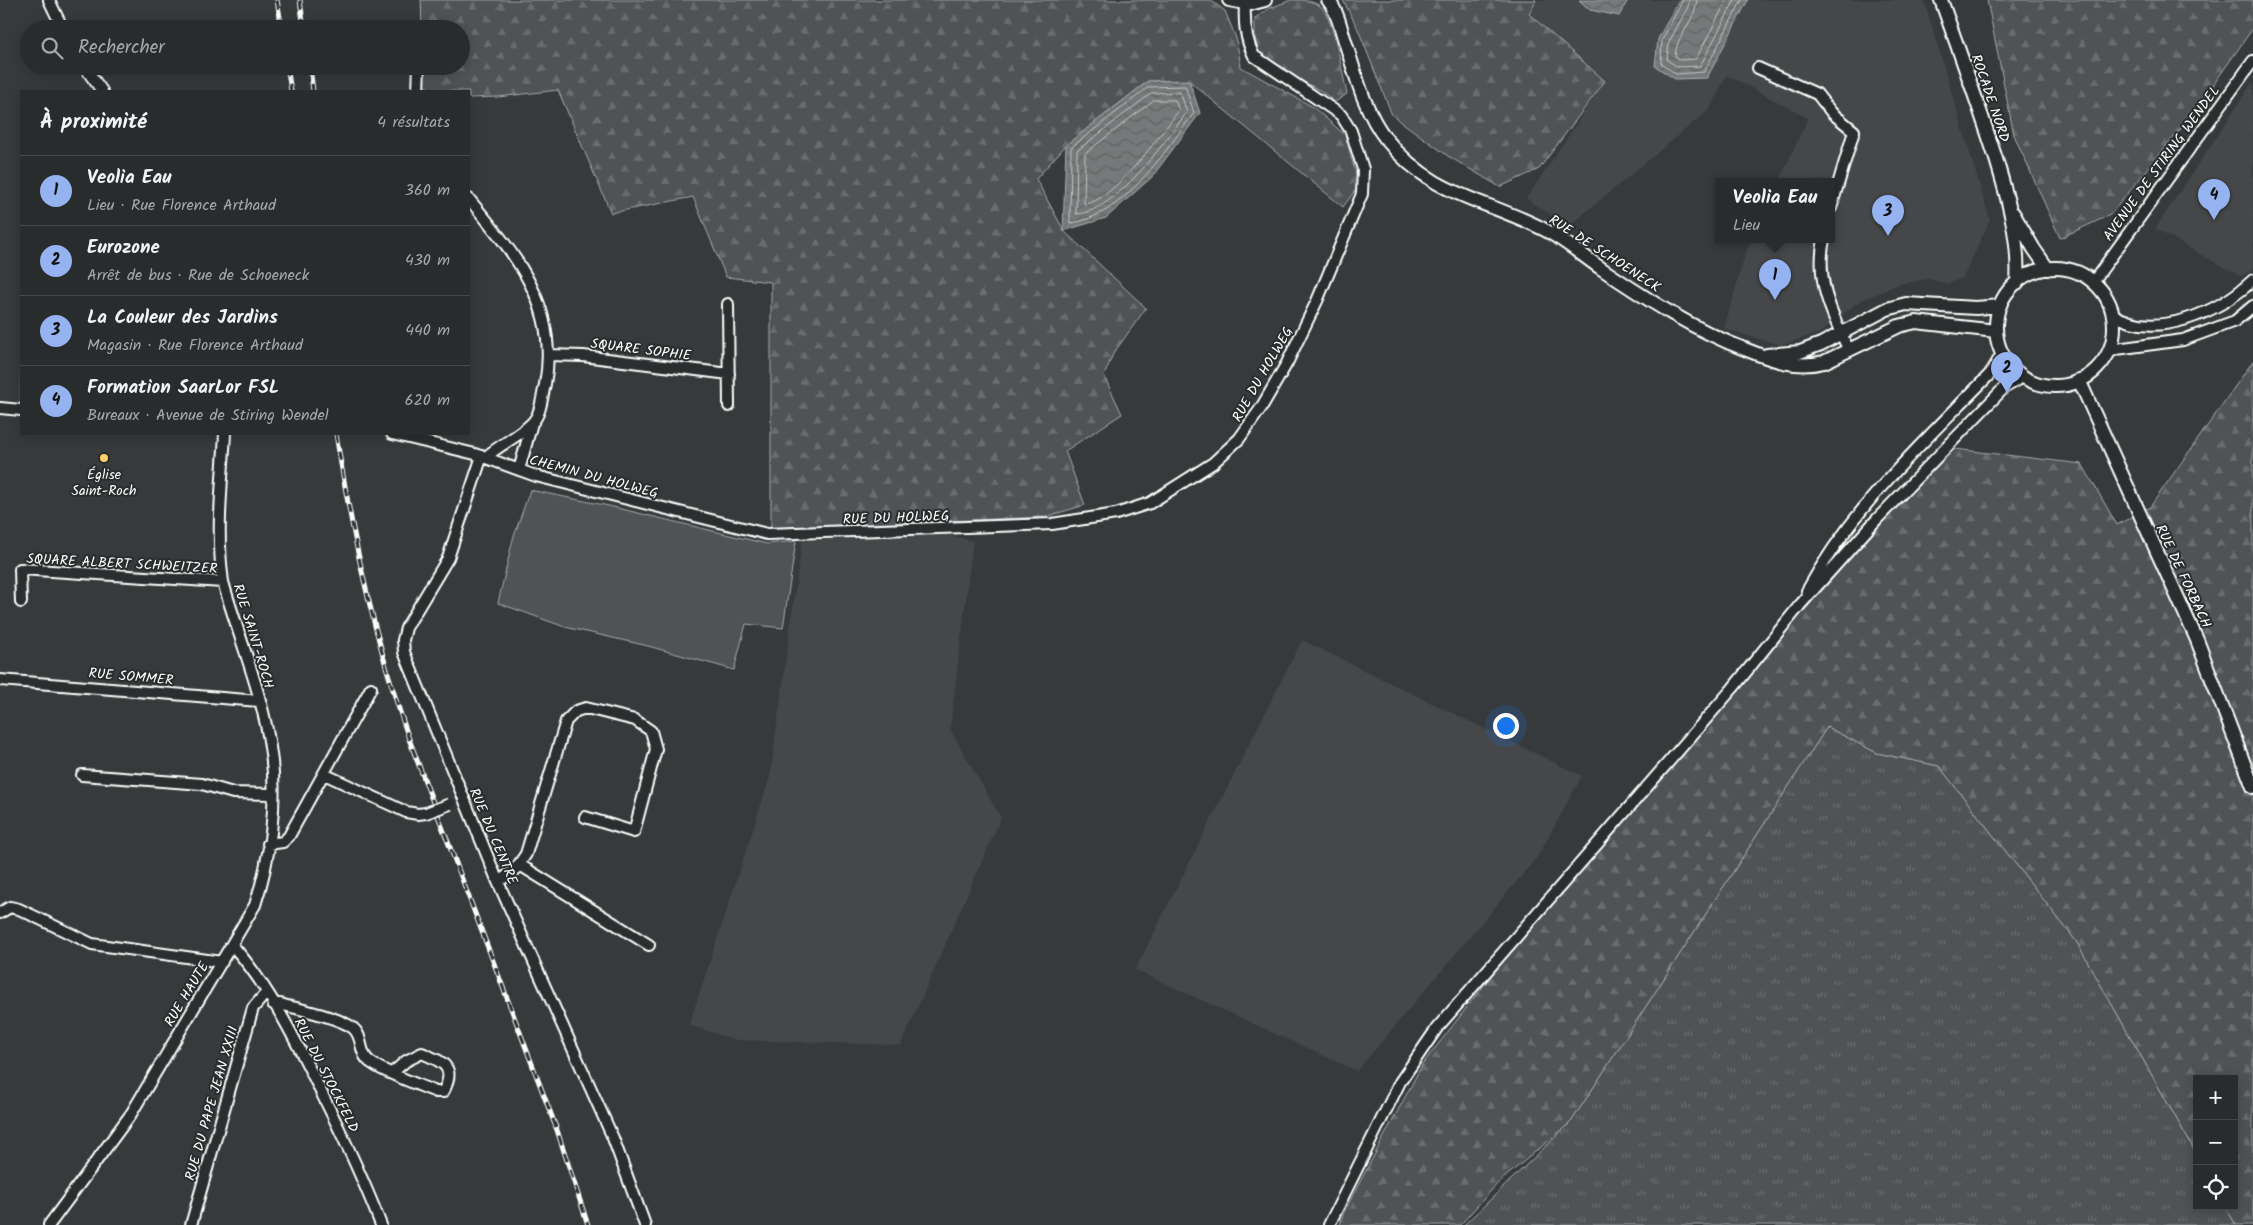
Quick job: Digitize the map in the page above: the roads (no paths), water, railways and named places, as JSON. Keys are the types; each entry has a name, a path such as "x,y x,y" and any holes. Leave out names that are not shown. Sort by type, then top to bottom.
{"main road":[{"path":"1229,0 1244,4 1265,0"},
{"name":"RUE DE SCHOENECK","path":"1328,0 1337,14 1358,82 1386,139 1424,176 1450,192 1556,236 1633,290 1685,322 1726,342 1762,356 1794,365 1812,365 1849,351 1899,326 1916,322 1996,331"},
{"name":"ROCADE NORD","path":"1941,0 1984,120 2010,206"},
{"path":"2010,206 2034,249 2048,269"},
{"path":"2010,206 2018,264 2016,283"},
{"path":"2048,269 2063,269 2078,273 2093,282 2105,296 2112,314 2114,329 2105,360 2094,372 2079,380 2059,386 2039,384 2024,377 2010,365 2002,354 1996,331 2000,306 2016,283 2032,273 2048,269"},
{"name":"RUE DE SCHOENECK","path":"1762,356 1800,352 1887,309 1906,304 1976,308 2000,306"},
{"name":"RUE DE FORBACH","path":"2079,380 2197,640 2253,787"}],"street":[{"path":"49,0 59,20"},
{"name":"RUE DU HOLWEG","path":"792,534 1052,524 1116,514 1150,503 1213,463 1239,439 1262,408 1317,301 1362,194 1363,169 1351,131 1341,115 1254,56 1248,46 1244,25 1244,4"},
{"name":"AVENUE DE STIRING WENDEL","path":"2093,282 2253,61"},
{"path":"1758,68 1817,94 1832,113 1854,131 1835,195"},
{"path":"90,75 101,90"},
{"path":"418,90 419,75"},
{"path":"470,200 508,248 532,284 542,313 549,355 540,408 532,423 519,470"},
{"path":"1824,243 1822,268 1824,288 1830,312 1849,351"},
{"path":"2112,314 2124,322 2140,325 2173,322 2219,306 2253,280"},
{"path":"728,304 729,406"},
{"path":"2109,350 2183,340 2235,321 2253,306"},
{"path":"1800,605 1814,578 1855,517 1874,494 1990,374 2002,354"},
{"name":"SQUARE SOPHIE","path":"549,355 583,356 729,374"},
{"path":"1329,1225 1400,1082 1437,1028 1877,518 2004,388 2024,377"},
{"path":"0,408 20,410"},
{"path":"484,457 532,423"},
{"name":"RUE SAINT-ROCH","path":"225,435 218,536 223,582 259,701 272,756 272,794 268,844"},
{"name":"CHEMIN DU HOLWEG","path":"396,435 484,457 546,479 767,534 792,534"},
{"name":"RUE DU CENTRE","path":"484,457 448,558 410,623 404,635 403,646 407,663 498,882 613,1138 645,1225"},
{"name":"SQUARE ALBERT SCHWEITZER","path":"21,602 20,570 223,582"},
{"name":"RUE SOMMER","path":"0,680 259,701"},
{"path":"268,844 282,842 289,836 371,688"},
{"path":"498,882 510,875 520,864 532,838 566,721 576,711 586,708 641,723 654,736 656,749 634,832 585,817"},
{"path":"324,774 406,812 418,814 463,798"},
{"path":"82,775 202,784 233,793 272,794"},
{"name":"RUE HAUTE","path":"49,1225 131,1114 255,905 266,869 268,844"},
{"path":"520,864 649,946"},
{"path":"0,912 10,907 19,909 92,944 222,962"},
{"name":"RUE DU STOCKFELD","path":"232,945 294,1036 345,1141 381,1225"},
{"name":"RUE DU PAPE JEAN XXIII","path":"190,1225 253,1008 266,994"},
{"path":"273,1004 280,1004 349,1025 358,1034 366,1059 392,1073 436,1092 443,1092 448,1084 449,1073 447,1067 441,1061 422,1053 406,1061 392,1073"}],"water":[{"path":"1579,0 1628,0 1619,16 1590,10"},
{"path":"1679,0 1748,0 1707,78 1675,79 1655,66 1658,39"},
{"path":"1189,80 1200,113 1152,177 1106,218 1063,231 1066,145 1148,81"}],"railway":[{"path":"277,0 280,20"},
{"path":"300,0 303,20"},
{"path":"288,75 291,90"},
{"path":"311,75 313,90"},
{"path":"336,435 357,550 385,664 409,739 557,1130 588,1225"}],"place":[{"name":"Formation SaarLor FSL","path":"2214,220"},
{"name":"La Couleur des Jardins","path":"1888,236"},
{"name":"Veolia Eau","path":"1775,300"},
{"name":"Eurozone","path":"2007,393"},
{"name":"Église Saint-Roch","path":"104,458"}]}
